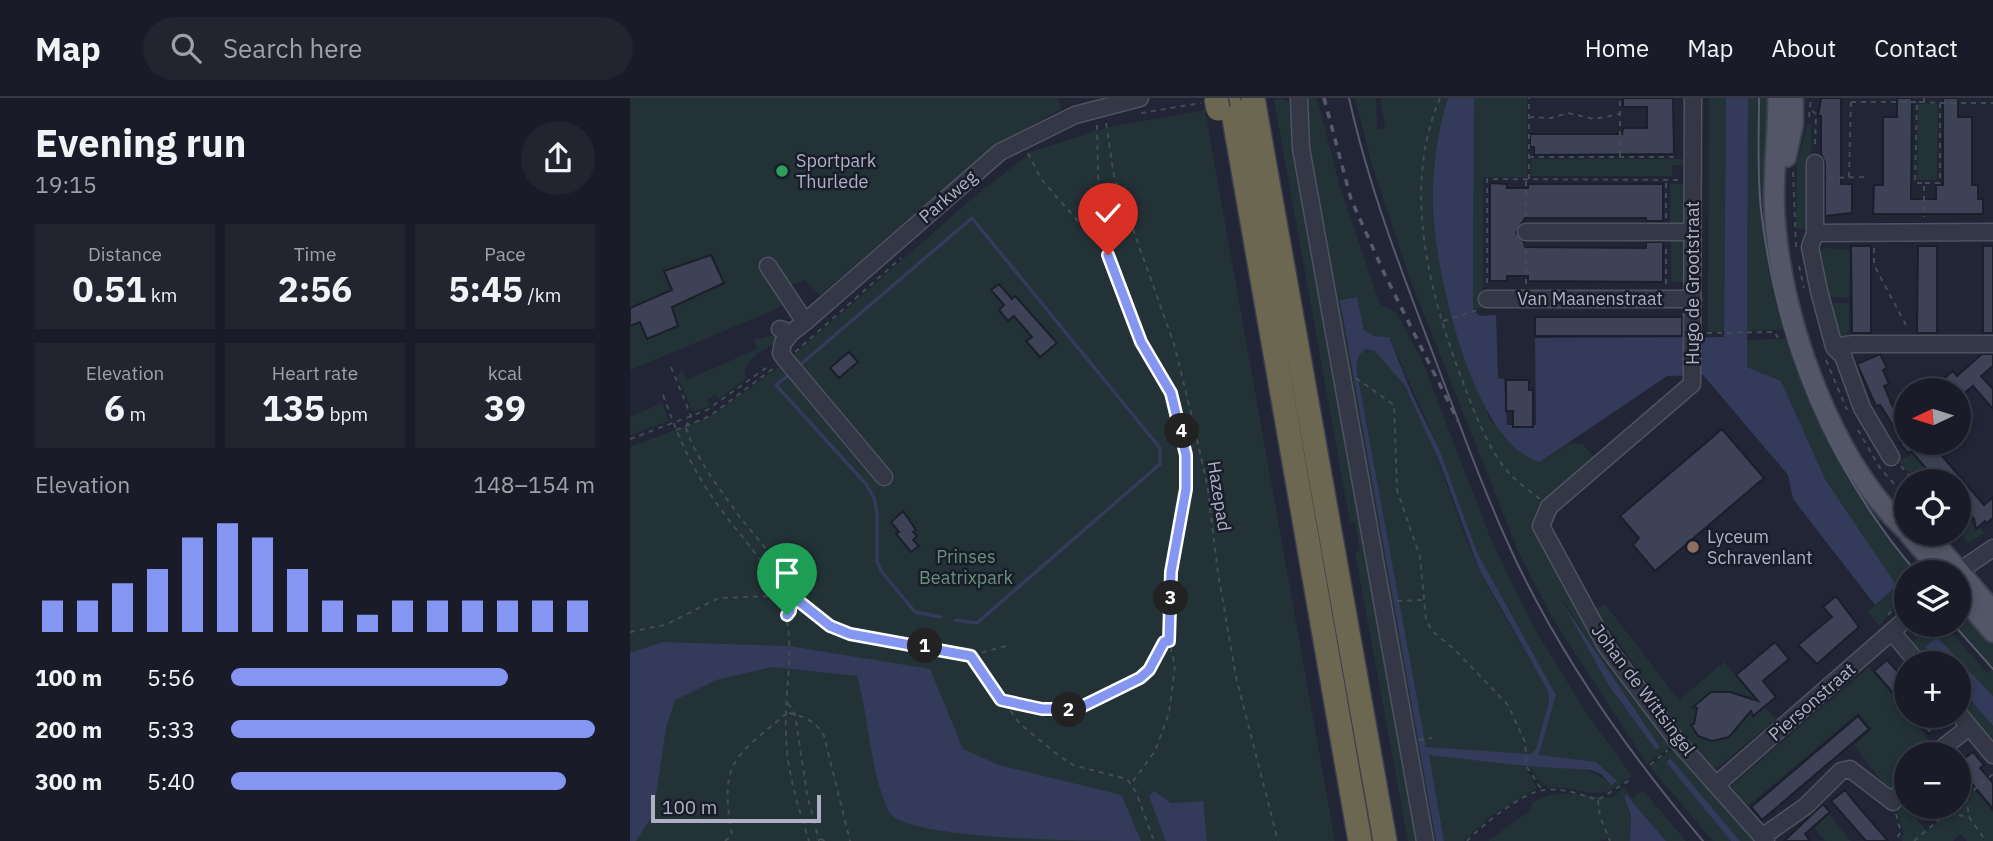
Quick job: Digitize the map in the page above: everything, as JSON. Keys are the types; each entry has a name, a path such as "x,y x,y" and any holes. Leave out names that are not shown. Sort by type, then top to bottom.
{"highway":[{"path":"1234,102 1240,164 1360,841"},
{"path":"1234,102 1385,841"}],"main road":[{"path":"1778,98 1774,195 1776,231 1799,336 1834,427 1852,462 1882,508 1894,519"},
{"path":"1793,98 1793,124 1782,187 1787,248 1804,322 1852,444 1875,481 1894,500"},
{"path":"1923,546 1938,560"},
{"path":"1971,591 1993,611"},
{"path":"1971,599 1993,632"}],"street":[{"path":"1071,98 1075,115"},
{"name":"Parkweg","path":"884,477 785,359 781,353 786,331 805,323 1000,152 1075,115 1100,114 1140,98"},
{"path":"1299,98 1303,162 1425,841"},
{"name":"Hugo de Grootstraat","path":"1541,526 1549,507 1692,384 1693,98"},
{"path":"1814,170 1815,233 1810,247 1834,347 1843,356 1862,408 1891,457"},
{"path":"1526,232 1693,232"},
{"path":"1815,233 1993,232"},
{"path":"768,266 805,323"},
{"name":"Van Maanenstraat","path":"1483,304 1693,299"},
{"path":"1834,347 1993,344"},
{"name":"Johan de Wittsingel","path":"1541,526 1606,646 1678,741 1764,839"},
{"path":"1971,565 1993,548"},
{"path":"1892,632 1908,651"},
{"name":"Piersonstraat","path":"1717,784 1892,632"},
{"path":"1950,742 1968,728"},
{"path":"1970,728 1993,755"},
{"path":"1764,839 1807,806 1841,771 1850,769 1893,802"}],"path":[{"path":"1440,98 1424,150 1421,187 1426,251 1441,322 1471,403 1493,451 1512,477 1549,507"},
{"path":"1527,181 1529,98"},
{"path":"1620,98 1620,157"},
{"path":"1849,177 1851,100 1993,103"},
{"path":"1917,102 1915,183 1940,183 1940,103"},
{"path":"1811,111 1816,114 1814,170 1849,177 1866,177"},
{"path":"1529,117 1551,118 1568,113 1594,118 1620,114"},
{"path":"1100,114 1098,175 1108,255 1141,342 1171,393 1186,455 1186,489 1171,572 1169,641 1175,666 1169,713 1155,751 1132,784"},
{"name":"Hazepad","path":"1100,114 1114,176 1174,344 1192,417 1207,484 1218,573 1234,664 1278,841"},
{"path":"1024,146 1041,179 1108,255"},
{"path":"1529,157 1693,157"},
{"path":"1441,322 1483,304 1487,180 1693,180"},
{"path":"1924,183 1924,232"},
{"path":"1874,233 1874,265 1910,334 1915,334 1915,344"},
{"path":"1713,333 1750,333"},
{"path":"671,367 691,416 686,427"},
{"path":"1363,380 1394,405 1397,491 1420,557 1426,619 1432,631 1508,705 1517,721 1526,751 1527,767 1542,790"},
{"path":"663,395 674,430 693,468 768,569 787,615 792,646 788,749 796,799 809,841"},
{"path":"674,430 686,427"},
{"path":"686,427 712,477 770,553 791,595 830,626 850,634 971,656 1006,646"},
{"path":"1891,457 1902,469"},
{"path":"630,632 666,625 719,598 791,595"},
{"path":"787,615 790,611 791,595"},
{"path":"1402,601 1424,600"},
{"path":"1904,646 1914,637"},
{"path":"1001,700 1042,709 1077,709 1140,678 1149,670 1164,642 1169,641"},
{"path":"971,656 1020,724 1058,755 1073,765 1121,777 1132,784 1154,841"},
{"path":"788,702 795,714 807,794 819,840 827,841"},
{"path":"733,841 726,783 733,763 755,738 788,713 818,726 824,736 850,841"},
{"path":"1427,739 1432,738"},
{"path":"1650,765 1678,741"},
{"path":"1971,792 1993,774"},
{"path":"1467,841 1502,812 1542,790 1570,791 1598,800 1618,790 1633,778"},
{"path":"1598,800 1600,817 1611,841"},
{"path":"1893,802 1901,832 1898,836 1902,841"},
{"path":"1914,841 1941,819"},
{"path":"1970,819 1986,841"},
{"path":"725,841 732,835"}],"green space":[{"name":"Sportpark Thurlede","path":"630,98 1058,98 1061,109 992,147 820,295 804,280 788,287 784,303 777,309 630,370"},
{"path":"1302,98 1317,98 1340,187 1380,304 1396,312 1421,358 1492,542 1536,631 1587,714 1632,776 1608,791 1591,793 1548,788 1536,778 1529,766 1584,769 1611,785 1596,762 1539,756 1556,695 1477,552 1440,451 1389,337 1375,336 1364,330 1356,297 1341,300 1436,841 1428,841 1327,286"},
{"path":"1355,98 1376,98 1377,129 1385,128 1380,98 1448,98 1437,151 1433,207 1489,419 1540,462 1571,443 1583,444 1596,460 1537,531 1571,599 1603,650 1674,744 1647,764 1553,619 1518,551 1410,279 1371,162","holes":["1563,602 1655,749 1609,686"]},
{"path":"1474,98 1527,98 1527,177 1483,177 1483,307 1473,310"},
{"path":"1709,98 1726,98 1724,331 1708,332"},
{"path":"1748,98 1775,98 1793,329 1747,331"},
{"path":"1274,100 1290,102 1423,841 1408,841 1355,552 1360,551 1355,522 1350,522"},
{"path":"1918,104 1938,104 1937,180 1917,180"},
{"name":"Prinses Beatrixpark","path":"1205,110 1335,841 630,841 630,447 711,416 783,364 982,190 1033,151 1109,127"},
{"path":"1808,123 1811,125 1812,229 1796,229 1797,163"},
{"path":"1531,159 1684,159 1684,165 1672,165 1672,176 1531,176"},
{"path":"1670,184 1689,184 1689,228 1670,228"},
{"path":"1671,239 1690,239 1690,282 1671,282"},
{"path":"1825,248 1850,250 1849,298 1829,297 1820,251"},
{"path":"1831,303 1849,303 1849,338 1841,338"},
{"path":"778,334 783,337 751,359 745,371 746,379 719,399 715,395 708,400 709,406 693,412 677,377 682,370 686,380 757,349 754,340"},
{"path":"1796,338 1823,408 1894,512 1894,533 1882,519 1876,523 1905,560 1894,560 1894,607 1879,626 1867,612 1892,591 1826,481 1781,381 1747,367 1747,340"},
{"path":"1371,349 1388,363 1404,386 1434,449 1479,569 1548,690 1549,702 1536,748 1531,754 1426,748 1356,361 1363,351"},
{"path":"662,403 669,421 630,435 630,417"},
{"path":"1914,455 1926,469 1906,469 1899,461"},
{"path":"1971,522 1977,530 1980,528 1985,533 1971,542"},
{"path":"1904,546 1918,546 1923,554 1916,560"},
{"path":"1604,603 1679,700 1724,662 1776,719 1716,769 1706,761 1666,710 1596,610"},
{"path":"1971,613 1993,637 1993,667 1967,637 1971,637"},
{"path":"1918,637 1956,637 1968,651 1950,651 1937,638 1926,647 1929,651 1916,651 1907,647"},
{"path":"1971,655 1987,673 1993,667 1993,696 1971,673"},
{"path":"1869,667 1894,697 1894,728 1919,728 1930,742 1894,742 1894,783 1889,791 1854,745 1872,729 1858,713 1748,806 1731,786"},
{"path":"1971,700 1993,726 1993,741 1986,733 1981,733 1971,722"},
{"path":"1676,746 1761,841 1740,841 1668,758 1666,762 1731,841 1713,841 1650,767"},
{"path":"1431,754 1525,766 1537,788 1490,817 1464,841 1444,841 1427,757"},
{"path":"1624,787 1632,798 1643,790 1686,841 1666,841 1627,794 1624,797 1631,815 1630,841 1612,841 1608,838 1599,841 1488,841 1531,810 1532,803 1541,798 1570,794 1612,798"},
{"path":"1975,790 1993,812 1993,841 1967,841 1961,834 1953,841 1903,841 1900,838 1904,834 1900,819 1917,819 1927,831 1941,819 1971,819 1971,793"},
{"path":"1829,814 1851,841 1825,841 1814,828"}],"water":[{"path":"1448,98 1474,98 1473,310 1480,316 1496,315 1498,378 1504,379 1507,425 1536,425 1535,338 1724,337 1726,98 1748,98 1747,367 1781,381 1826,481 1894,582 1894,589 1875,605 1793,499 1788,475 1703,375 1667,376 1540,462 1516,449 1495,424 1477,391 1462,352 1441,271 1435,236 1433,180"},
{"path":"1357,297 1364,330 1375,336 1389,337 1412,394 1440,451 1477,552 1556,695 1539,755 1596,762 1617,781 1611,785 1601,774 1591,770 1525,766 1429,755 1444,841 1436,841 1340,300","holes":["1367,349 1375,351 1405,386 1440,463 1479,569 1548,691 1549,702 1536,748 1531,754 1426,747 1357,372 1357,361 1362,352"]},
{"path":"1562,602 1660,747 1656,750 1609,686"},
{"path":"1937,637 1950,651 1928,651 1925,647"},
{"path":"663,642 789,646 930,669 963,749 999,765 1122,796 1141,841 1087,841 965,834 903,822 889,812 882,796 857,676 773,667 716,680 675,700 666,728 653,815 636,841 630,841 630,653"},
{"path":"1971,673 1993,696 1993,726 1971,700"},
{"path":"1670,758 1740,841 1731,841 1725,834 1666,762"},
{"path":"1154,791 1171,803 1203,801 1207,841 1166,841 1149,796"},
{"path":"1627,794 1666,841 1630,841 1631,815 1624,797"}],"building":[{"path":"1623,98 1673,98 1674,154 1534,155 1534,147 1530,147 1530,134 1622,134 1623,128 1647,128 1647,107 1623,107"},
{"path":"1821,98 1841,98 1841,184 1852,184 1852,213 1825,216 1825,163 1821,154 1821,116 1818,116"},
{"path":"1897,98 1912,98 1911,199 1936,199 1936,185 1943,185 1943,98 1958,98 1958,117 1972,117 1972,185 1978,185 1978,199 1983,199 1983,214 1873,214 1874,185 1883,185 1883,117 1897,117"},
{"path":"1490,183 1507,184 1507,188 1528,188 1528,184 1663,184 1663,221 1646,221 1646,218 1525,218 1516,233 1525,247 1646,248 1646,242 1663,242 1663,282 1528,281 1528,276 1507,276 1507,281 1490,281"},
{"path":"1851,246 1871,246 1871,333 1852,333"},
{"path":"1918,246 1937,246 1937,333 1917,333"},
{"path":"1983,246 1993,246 1993,333 1983,333"},
{"path":"711,255 724,283 672,307 678,326 647,339 640,322 630,326 630,308 672,290 664,271"},
{"path":"999,284 1012,299 1015,296 1057,343 1040,357 1026,341 1032,337 1014,316 1008,321 999,310 1004,305 991,290"},
{"path":"1535,317 1682,317 1682,336 1535,336"},
{"path":"849,352 858,362 839,378 830,368"},
{"path":"1880,354 1887,368 1883,370 1889,384 1884,386 1894,407 1894,427 1880,405 1876,406 1857,364"},
{"path":"1982,354 1993,354 1993,366 1981,376 1993,389 1993,409 1973,386 1971,388 1971,378 1945,378 1953,371 1957,376"},
{"path":"1506,380 1529,380 1529,390 1533,390 1533,427 1513,427 1513,411 1506,411"},
{"path":"1722,429 1764,478 1655,571 1633,545 1639,538 1620,516"},
{"path":"1914,455 1941,455 1953,469 1927,469"},
{"path":"1971,490 1984,505 1993,497 1993,518 1976,529 1971,516"},
{"path":"903,511 916,530 913,532 917,536 913,540 919,546 911,552 896,534 899,532 891,522"},
{"path":"1836,596 1859,627 1817,664 1798,645 1832,617 1823,607"},
{"path":"1775,642 1789,659 1763,681 1776,697 1753,716 1751,711 1729,737 1712,741 1698,736 1691,725 1694,724 1697,708 1693,707 1711,692 1730,692 1758,701 1736,675"},
{"path":"1887,660 1894,668 1894,694 1874,671"},
{"path":"1858,716 1869,729 1762,820 1751,807"},
{"path":"1924,728 1936,728 1929,734"},
{"path":"1973,752 1984,765 1980,768 1993,783 1993,809 1971,783"},
{"path":"1845,790 1888,841 1866,841 1831,801"},
{"path":"1823,804 1830,812 1805,834 1810,841 1784,841"}],"waterway":[{"path":"801,364 972,218 1160,448 1160,464 977,623 955,620"},
{"path":"790,374 776,385 866,484 874,498 877,513 877,561 881,571 915,612 941,617"}],"tram line":[{"path":"1349,98 1366,165 1399,262 1474,463 1518,565 1557,639 1602,709 1703,841"},
{"path":"1759,98 1761,210 1779,308 1794,356 1833,448 1885,533 1906,560"},
{"path":"1965,637 1993,669"}],"railway":[{"path":"1324,98 1351,199 1385,275 1458,421"}],"place":[{"name":"Sportpark Thurlede","path":"782,171"},
{"name":"Lyceum Schravenlant","path":"1693,547"}],"route":[{"path":"787,615 790,611 791,595 830,626 850,634 971,656 1001,700 1042,709 1065,711 1100,701 1149,670 1164,642 1169,641 1171,572 1186,489 1186,455 1171,393 1141,342 1123,302 1108,255"}]}
